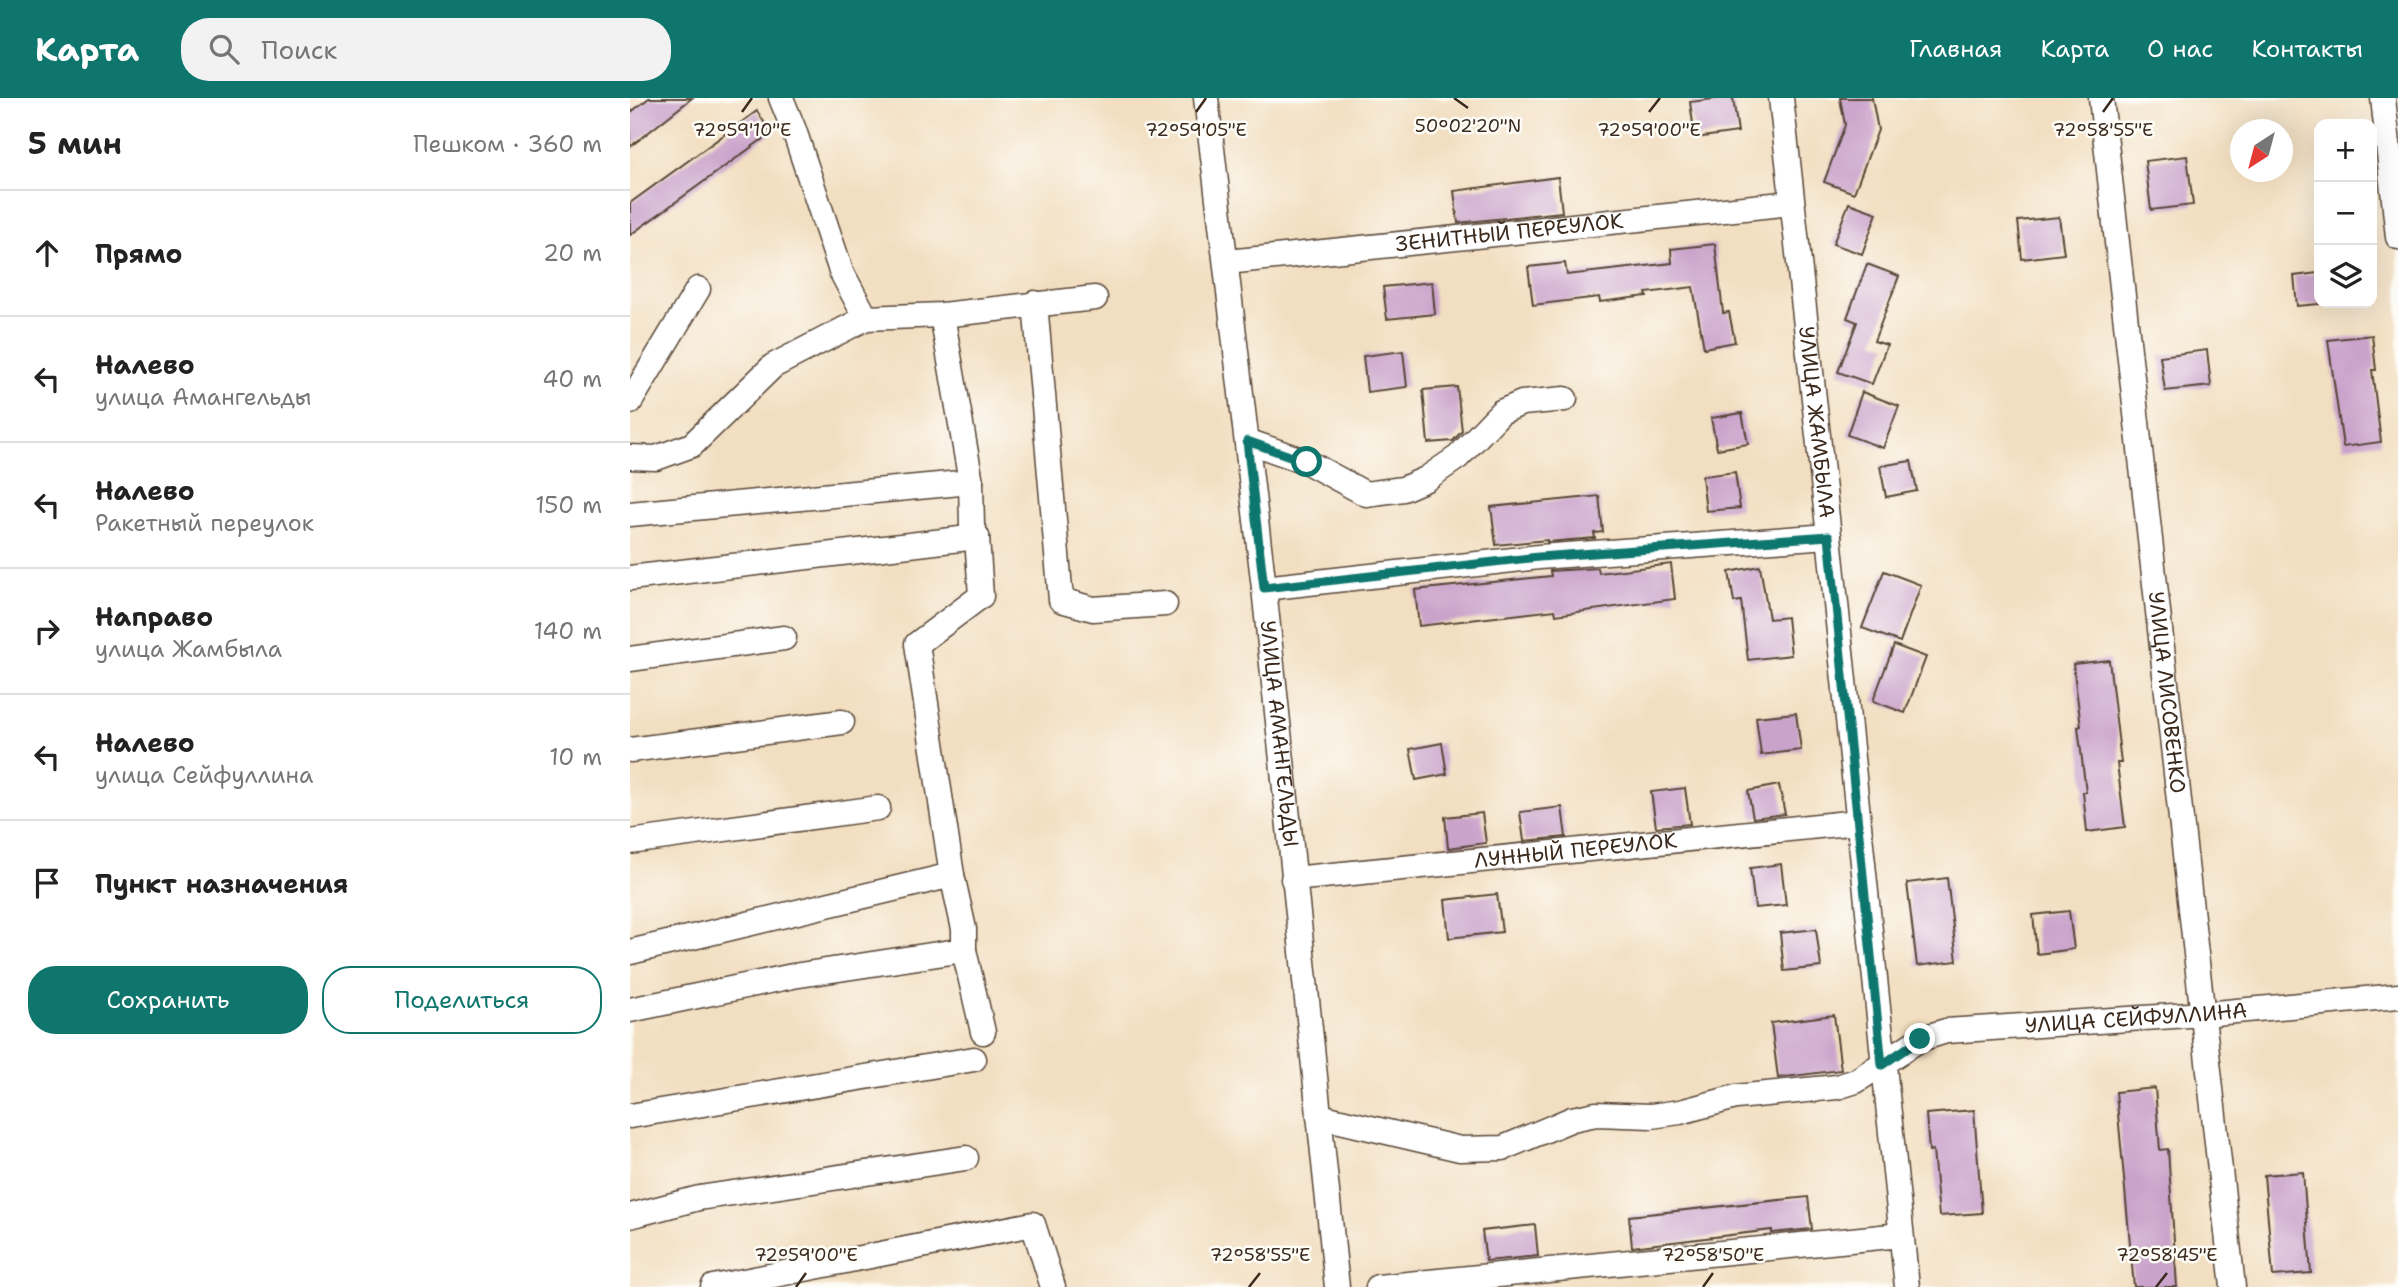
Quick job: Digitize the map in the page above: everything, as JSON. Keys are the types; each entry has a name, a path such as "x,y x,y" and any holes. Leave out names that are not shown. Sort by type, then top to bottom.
{"street":[{"path":"781,98 841,271 866,318"},
{"name":"УЛИЦА АМАНГЕЛЬДЫ","path":"1206,98 1264,588 1337,1287"},
{"name":"УЛИЦА ЖАМБЫЛА","path":"1781,98 1907,1287"},
{"name":"УЛИЦА ЛИСОВЕНКО","path":"2101,98 2234,1287"},
{"path":"2383,98 2398,237"},
{"name":"ЗЕНИТНЫЙ ПЕРЕУЛОК","path":"1227,261 1792,203"},
{"path":"630,402 698,289"},
{"path":"630,457 656,458 692,445 773,366 866,318 942,314 1095,298"},
{"path":"1035,303 1061,600 1093,609 1165,604"},
{"path":"942,314 971,482 972,527 977,537 981,596 917,644 952,875 964,929 964,950 983,1032"},
{"path":"1247,441 1307,462 1366,494 1403,489 1426,479 1458,457 1501,411 1522,403 1565,399"},
{"path":"630,514 971,482"},
{"path":"1264,588 1539,557 1829,536"},
{"path":"630,578 977,537"},
{"path":"630,659 784,638"},
{"path":"630,750 842,722"},
{"path":"630,842 878,808"},
{"name":"ЛУННЫЙ ПЕРЕУЛОК","path":"1293,879 1858,822"},
{"path":"630,952 952,875"},
{"path":"630,1010 793,976 964,950"},
{"name":"УЛИЦА СЕЙФУЛЛИНА","path":"1319,1115 1460,1149 1503,1148 1572,1119 1596,1114 1651,1116 1680,1112 1736,1097 1837,1087 1856,1081 1920,1039 1946,1031 2204,1014 2398,996"},
{"path":"630,1115 974,1059"},
{"path":"630,1216 699,1198 966,1158"},
{"path":"713,1287 1033,1224 1047,1285"},
{"path":"1378,1287 1901,1236"}],"building":[{"path":"649,98 692,98 630,147 630,113"},
{"path":"1733,98 1738,132 1695,138 1690,102"},
{"path":"1840,98 1872,98 1878,130 1854,193 1824,182 1845,125"},
{"path":"757,111 771,133 630,235 630,203"},
{"path":"2187,156 2193,205 2151,210 2145,161"},
{"path":"1558,177 1562,212 1458,223 1454,191"},
{"path":"1849,203 1877,213 1862,254 1833,244"},
{"path":"2059,217 2064,254 2022,259 2018,221"},
{"path":"1715,244 1723,313 1729,312 1735,342 1704,348 1693,287 1600,302 1599,297 1533,305 1528,267 1565,263 1567,275 1672,263 1671,249"},
{"path":"1867,264 1899,276 1874,341 1887,345 1872,384 1838,372 1857,322 1847,318"},
{"path":"2314,274 2314,304 2297,306 2294,276"},
{"path":"1432,282 1435,314 1387,319 1383,287"},
{"path":"2372,335 2376,370 2372,370 2381,442 2343,447 2328,340"},
{"path":"2207,350 2211,386 2165,391 2160,356"},
{"path":"1403,351 1407,387 1367,392 1363,356"},
{"path":"1457,387 1462,431 1453,441 1428,443 1423,390"},
{"path":"1862,392 1899,406 1883,448 1847,435"},
{"path":"1742,413 1748,444 1717,449 1711,418"},
{"path":"1911,461 1917,491 1886,497 1880,466"},
{"path":"1735,472 1740,508 1706,511 1702,476"},
{"path":"1599,496 1603,532 1594,533 1595,538 1496,545 1491,507"},
{"path":"1671,564 1675,599 1556,615 1555,610 1419,626 1415,590 1551,576 1550,571 1598,568 1599,573"},
{"path":"1760,566 1769,619 1787,617 1791,655 1748,660 1741,601 1734,602 1729,572"},
{"path":"1884,571 1921,585 1900,642 1862,628"},
{"path":"1894,645 1926,657 1905,713 1873,701"},
{"path":"2109,660 2121,763 2117,763 2125,827 2087,832 2083,792 2086,792 2078,727 2081,726 2073,664"},
{"path":"1796,713 1801,750 1761,755 1756,717"},
{"path":"1442,743 1447,774 1416,780 1410,749"},
{"path":"1779,785 1785,814 1753,818 1748,791"},
{"path":"1685,788 1690,824 1656,827 1651,792"},
{"path":"1562,807 1566,837 1524,841 1520,812"},
{"path":"1482,813 1486,843 1448,848 1445,817"},
{"path":"1781,864 1786,905 1755,908 1750,868"},
{"path":"1947,878 1957,961 1917,966 1907,883"},
{"path":"1497,894 1502,932 1449,938 1445,900"},
{"path":"2069,911 2074,949 2037,954 2033,915"},
{"path":"1816,929 1821,967 1784,971 1780,933"},
{"path":"1834,1015 1841,1070 1778,1078 1771,1023"},
{"path":"2155,1088 2160,1150 2168,1149 2177,1287 2134,1287 2116,1092"},
{"path":"1974,1110 1982,1213 1939,1216 1933,1150 1929,1151 1926,1114"},
{"path":"2303,1172 2311,1273 2273,1276 2264,1175"},
{"path":"1808,1197 1812,1229 1772,1233 1772,1230 1632,1247 1629,1216"},
{"path":"1535,1225 1538,1256 1486,1261 1482,1231"}],"route":[{"path":"1307,462 1247,441 1264,588 1539,557 1829,536 1882,1065 1920,1039"}]}
